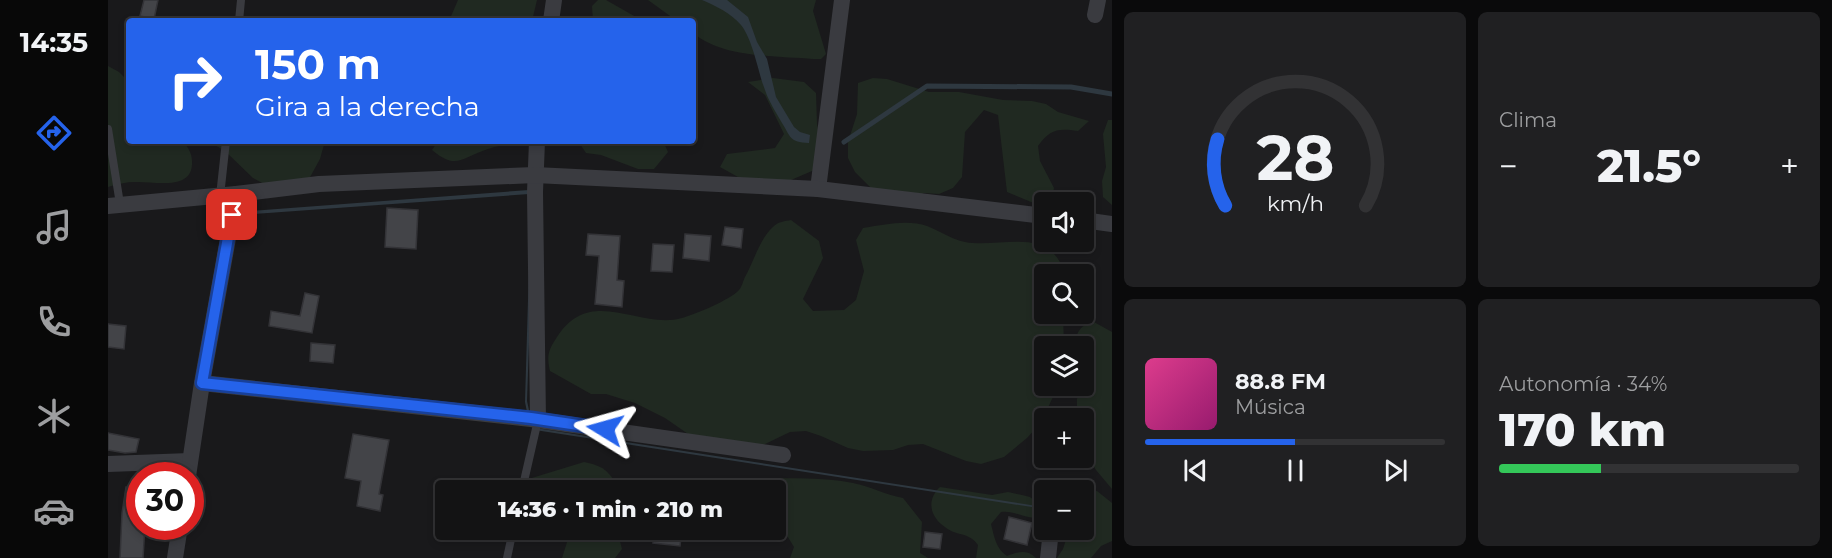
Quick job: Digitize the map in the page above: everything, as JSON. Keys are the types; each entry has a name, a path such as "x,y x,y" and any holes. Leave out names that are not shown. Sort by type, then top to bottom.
{"street":[{"path":"551,18 554,0"},
{"path":"818,189 842,0"},
{"path":"537,144 535,175 538,420"},
{"path":"114,205 319,184 535,175 818,189 1034,215"},
{"path":"190,462 228,195"},
{"path":"1094,222 1112,224"},
{"path":"202,383 538,420 783,455"},
{"path":"108,464 126,465"},
{"path":"175,558 178,540"},
{"path":"1048,558 1051,540"}],"lane":[{"path":"238,18 241,0"},
{"path":"108,129 114,205"},
{"path":"226,144 228,195"},
{"path":"524,480 538,420"},
{"path":"507,558 511,540"}],"shaded area":[{"path":"458,0 537,0 533,18 450,18"},
{"path":"598,0 606,0 638,18 593,18 592,6"},
{"path":"648,0 816,0 813,11 826,54 821,59 734,51 719,47 696,35 696,18 673,18"},
{"path":"702,0 727,0 748,17 757,42 767,59 776,97 794,127 810,135 809,143 794,140 782,123 762,83 752,47 741,25 728,13"},
{"path":"108,66 126,79 126,144 185,144 192,158 191,171 180,181 171,183 132,182 108,187"},
{"path":"773,78 804,82 816,93 817,124 823,154 819,168 791,180 747,182 720,167 727,154 775,148 784,134 765,95 748,82"},
{"path":"873,78 887,79 929,92 959,92 1003,100 1032,101 1046,104 1058,112 1089,121 1078,131 1055,131 1038,146 1040,161 1054,188 1053,192 1034,192 1034,203 1007,192 998,115 984,110 965,132 962,177 953,188 939,194 924,193 909,199 878,195 855,172 848,158 848,142 857,114 858,83"},
{"path":"1108,120 1112,120 1112,205 1103,197 1102,181 1106,167 1103,134"},
{"path":"213,144 324,144 320,159 309,179 266,185 253,178 225,151"},
{"path":"436,144 509,144 454,161 432,150"},
{"path":"580,144 664,144 668,152 654,169 638,169 601,155 586,153"},
{"path":"529,190 534,197 527,401 532,424 536,428 1034,506 1034,507 535,430 529,422 525,402 531,198 529,194 239,215 239,212"},
{"path":"791,220 819,241 823,258 803,299 813,311 844,310 856,300 864,271 856,240 863,228 895,223 920,224 965,242 1023,242 1034,244 1034,252 1051,252 1060,264 1034,264 1034,324 1063,324 1064,336 1034,336 1034,396 1053,396 1048,408 1034,408 1034,430 1004,457 981,464 966,461 923,444 908,445 893,450 863,451 848,448 806,431 790,432 763,445 691,436 665,418 635,403 606,394 591,394 550,371 548,356 559,334 572,320 587,313 618,312 666,320 682,318 735,294 740,289 761,243 774,226"},
{"path":"1094,322 1112,332 1112,489 1094,467 1094,408 1077,408 1078,396 1094,396 1094,336 1076,336 1083,327 1094,324"},
{"path":"584,462 596,465 608,473 613,480 525,480"},
{"path":"758,478 841,481 859,484 903,498 922,522 920,553 928,558 790,558 794,547 786,534 786,480 743,480"},
{"path":"940,487 992,495 1008,492 1030,497 1034,500 1034,518 1001,512 991,524 994,538 1003,553 1007,556 1026,552 1036,558 976,558 978,545 974,541 949,530 936,518 931,503"},
{"path":"1094,491 1097,491 1112,503 1112,541 1101,546 1091,558 1057,558 1066,540 1094,540"},
{"path":"568,540 620,540 622,549 615,558 562,558"}],"building":[{"path":"144,0 158,0 154,18 140,16"},
{"path":"387,208 418,210 416,249 385,247"},
{"path":"725,227 743,229 741,248 722,245"},
{"path":"588,234 620,236 617,280 624,281 622,307 595,304 599,256 586,255"},
{"path":"685,234 711,236 709,261 683,258"},
{"path":"653,244 674,245 672,272 651,271"},
{"path":"305,293 319,296 312,333 269,326 271,311 300,316"},
{"path":"108,324 126,326 124,349 108,347"},
{"path":"311,343 335,345 333,363 310,361"},
{"path":"108,433 139,439 136,452 108,450"},
{"path":"353,434 389,440 379,494 383,495 380,511 357,506 361,481 345,478"},
{"path":"126,487 126,540 144,540 143,558 120,558"},
{"path":"1009,517 1032,523 1027,545 1004,539"},
{"path":"925,532 942,534 940,549 923,547"},
{"path":"653,540 681,540 680,546 653,543"}],"waterway":[{"path":"844,142 927,86 1071,87 1112,94"}],"route":[{"path":"232,215 202,383 531,418 605,429"}]}
